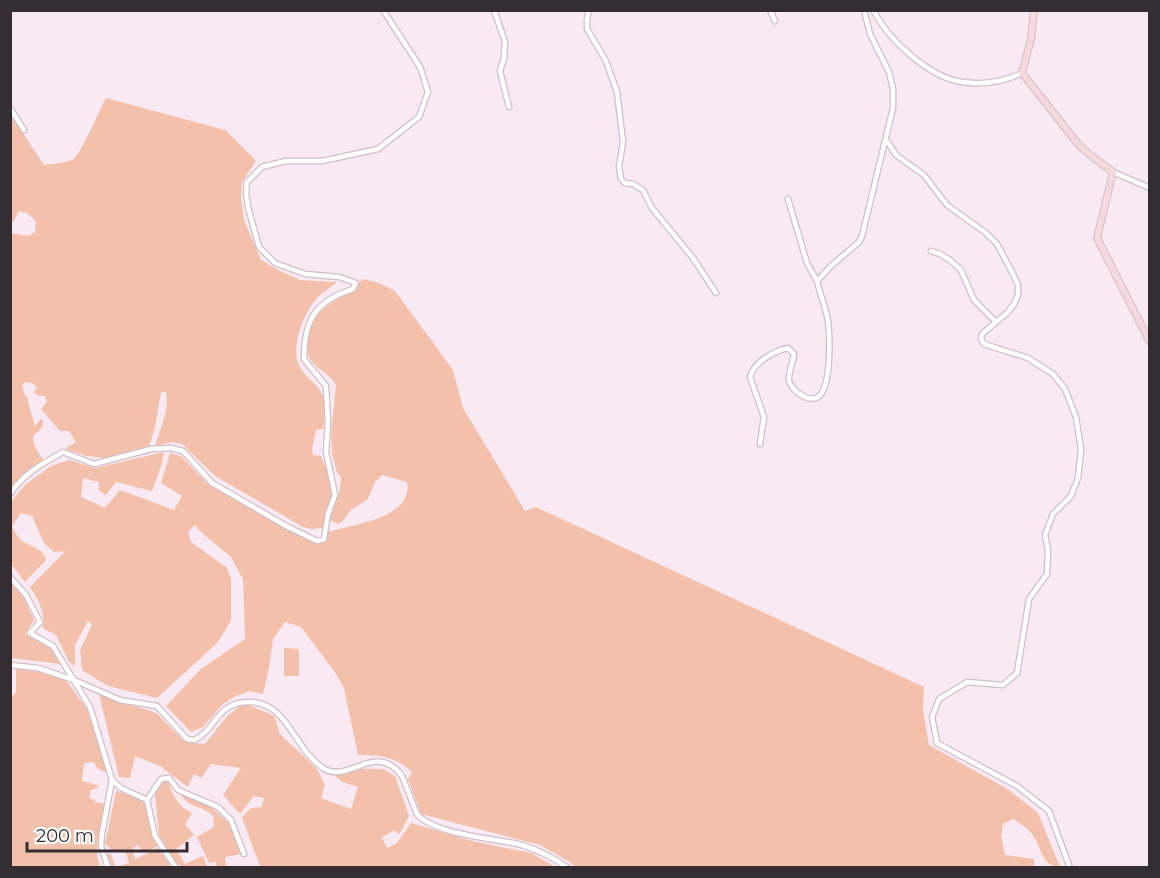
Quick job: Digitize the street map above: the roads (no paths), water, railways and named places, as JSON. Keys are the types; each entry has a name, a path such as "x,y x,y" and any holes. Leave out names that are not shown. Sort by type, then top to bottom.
{"main road":[{"path":"1034,10 1031,39 1022,73 1078,144 1113,172 1097,238 1149,342"}],"street":[{"path":"10,494 18,483 33,470 63,452 93,464 151,450 171,448 183,452 212,483 247,504 317,541 324,539 328,514 335,495 326,452 328,422 326,386 304,359 304,338 308,324 317,310 333,295 353,289 356,283 339,277 304,274 275,262 259,247 246,193 247,182 262,167 286,161 322,160 378,149 419,117 428,93 420,67 383,10"},
{"path":"494,10 505,42 500,71 509,107"},
{"path":"589,10 586,19 587,29 606,61 617,92 623,142 619,167 621,179 643,190 652,208 693,258 716,293"},
{"path":"770,10 775,21"},
{"path":"817,281 859,242 862,236 893,108 893,89 889,72 870,34 864,10"},
{"path":"873,10 881,26 894,40 920,62 944,76 961,82 979,82 999,81 1022,73"},
{"path":"10,108 24,130"},
{"path":"886,141 896,155 924,175 947,205 986,233 1005,257 1018,285 1018,295 1007,313 982,334 981,339 984,344 1028,358 1053,374 1065,390 1076,417 1081,449 1077,478 1071,496 1053,514 1045,535 1048,550 1047,574 1029,599 1017,673 1003,685 968,682 939,699 932,717 937,743 1017,786 1049,811 1070,867"},
{"path":"1113,172 1149,188"},
{"path":"760,444 764,417 751,381 755,367 780,350 789,348 794,354 789,378 792,387 810,399 816,399 822,393 829,360 828,320 817,281 807,263 788,199"},
{"path":"931,251 950,260 961,270 974,300 995,321"},
{"path":"10,577 27,595 40,622 30,633 53,646 90,707 112,780 102,833 102,846 108,867"},
{"path":"10,665 38,668 74,680 120,700 157,706 187,739 194,740 201,736 220,713 233,705 241,702 261,703 269,706 282,717 295,739 323,769 334,772 367,763 383,762 402,776 421,819 450,830 522,845 568,867"},
{"path":"176,867 155,836 147,800 161,779 169,778 178,790 218,807 231,820 244,854"},
{"path":"112,780 122,788 147,800"}]}
